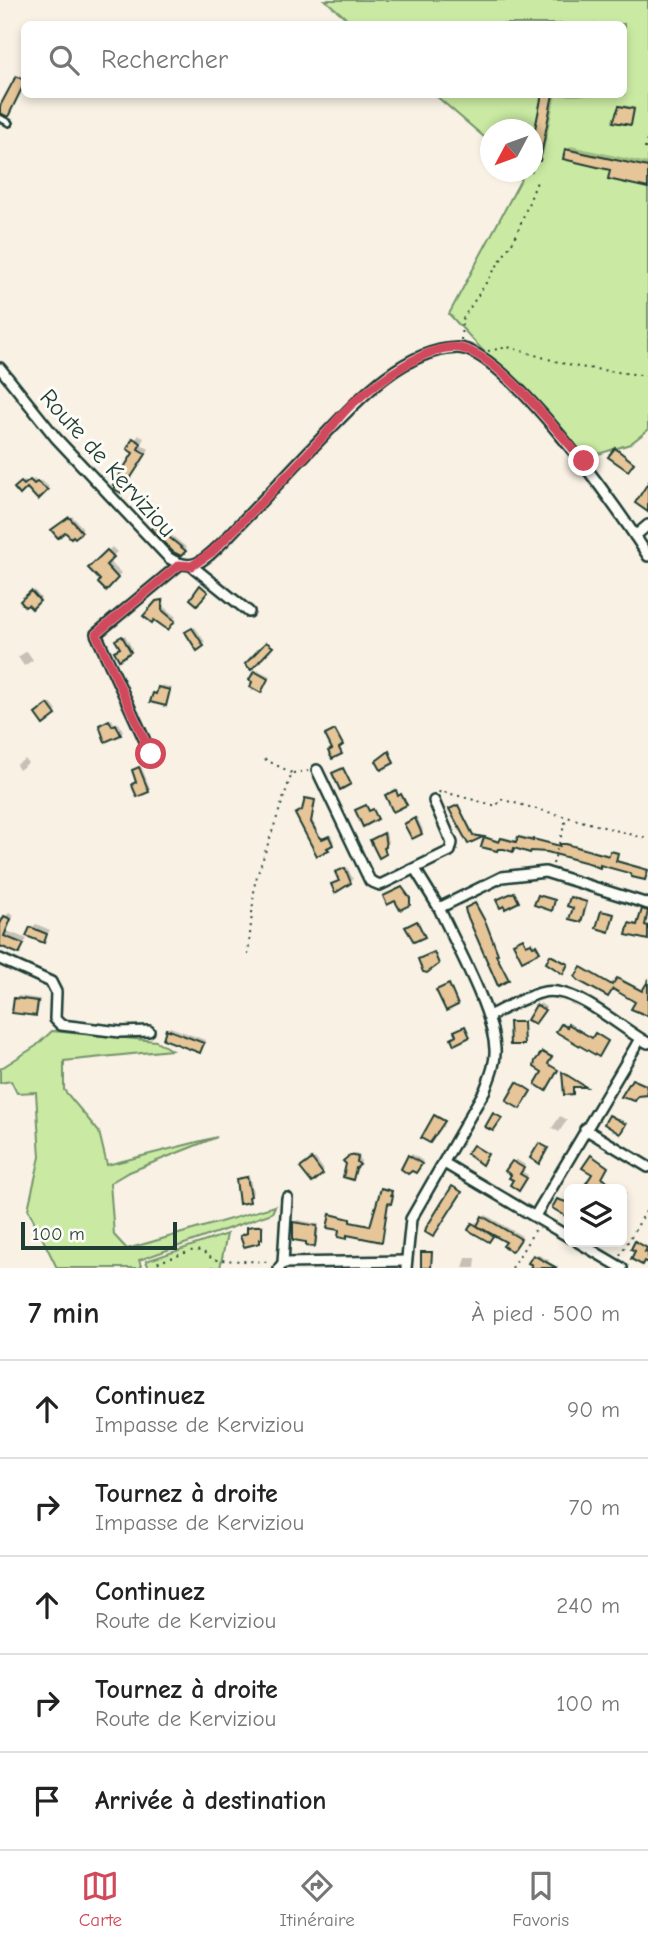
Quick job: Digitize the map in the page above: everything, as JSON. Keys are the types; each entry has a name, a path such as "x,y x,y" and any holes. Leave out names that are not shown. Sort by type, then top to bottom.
{"street":[{"path":"249,612 192,566 223,541 351,406 393,373 428,353 460,348 475,354 511,380 584,461 648,556"},
{"name":"Route de Kerviziou","path":"0,368 92,478 169,558 179,565 192,566"},
{"path":"635,536 648,525"},
{"path":"151,754 96,634 179,565"},
{"path":"317,770 370,881 380,885 450,851 453,843 434,801"},
{"path":"287,1198 281,1265 406,1265 411,1219 485,1090 493,1070 495,1049 489,1016 439,908 415,869"},
{"path":"439,908 502,877 545,872 648,904"},
{"path":"0,959 51,982 56,992 55,1019 61,1025 110,1031 149,1031"},
{"path":"489,1016 542,991 570,995 644,1041 585,1129 538,1218"},
{"path":"585,1129 648,1167"},
{"path":"444,1163 564,1234"},
{"path":"586,1247 616,1267"}],"lane":[{"path":"0,118 9,122"}],"path":[{"path":"645,149 648,135"},
{"path":"460,348 462,320 515,237 537,182"},
{"path":"475,354 508,347 572,366 648,376"},
{"path":"264,759 292,773 317,770"},
{"path":"248,955 255,882 292,773"},
{"path":"434,801 440,791 497,806 500,799 648,839"},
{"path":"551,874 566,818"},
{"path":"616,1267 648,1208"},
{"path":"512,1268 538,1218"},
{"path":"158,1268 156,1263 194,1250 202,1251 214,1260 281,1265"},
{"path":"213,1268 214,1260"}],"green space":[{"path":"325,0 648,0 648,430 630,444 589,457 564,438 449,314 520,182 543,182 543,119 480,119 480,133 439,98 627,98 627,21 350,21"},
{"path":"52,1031 156,1041 171,1050 64,1061 64,1090 99,1132 107,1165 217,1137 127,1173 110,1183 114,1235 127,1249 275,1206 272,1213 139,1260 142,1268 57,1268 28,1209 40,1157 36,1092 17,1093 11,1081 0,1083 0,1069 36,1046"},
{"path":"227,1234 220,1268 149,1268 146,1261"}],"building":[{"path":"16,76 21,78 21,90 8,117 0,113 0,106"},
{"path":"541,98 552,98 543,146 543,119 537,119"},
{"path":"619,106 634,109 631,125 613,122"},
{"path":"565,149 648,167 648,188 608,179 610,170 563,159"},
{"path":"133,438 141,443 138,449 146,454 121,493 114,489 116,486 113,485 133,453 127,449"},
{"path":"615,448 634,463 628,471 608,457"},
{"path":"30,480 48,490 38,500 27,488 20,495 14,488 21,482 24,485"},
{"path":"648,483 648,512 635,503"},
{"path":"69,517 82,532 71,538 65,532 58,538 51,530"},
{"path":"154,525 186,551 181,556 173,552 151,529"},
{"path":"107,550 114,557 106,565 118,578 106,591 88,568"},
{"path":"200,585 208,592 197,605 190,599"},
{"path":"31,591 40,601 32,609 28,605 25,607 20,601"},
{"path":"162,600 162,610 175,621 168,630 143,616 156,601"},
{"path":"192,628 204,646 197,651 185,632"},
{"path":"122,636 131,652 119,660 114,651 120,648 115,640"},
{"path":"266,642 273,647 251,670 245,664"},
{"path":"254,671 268,679 261,693 250,687 252,682 249,680"},
{"path":"158,687 170,690 166,706 150,702"},
{"path":"48,704 56,715 43,725 35,714"},
{"path":"109,720 112,726 116,724 121,735 105,742 99,725"},
{"path":"335,730 343,745 339,748 342,754 332,759 328,751 332,749 325,735"},
{"path":"389,751 394,763 381,770 376,761"},
{"path":"139,767 149,792 137,797 132,784 136,782 132,770"},
{"path":"343,768 351,784 340,790 332,773"},
{"path":"396,790 407,805 393,812 385,795"},
{"path":"305,798 315,800 311,822 318,835 322,839 329,836 333,845 317,856 295,814 302,810"},
{"path":"366,805 369,811 373,809 378,819 363,827 355,810"},
{"path":"458,805 473,835 483,837 468,844 449,809"},
{"path":"415,818 422,834 412,839 404,824"},
{"path":"384,833 386,854 379,858 370,840"},
{"path":"484,837 499,842 501,838 516,842 518,837 560,846 566,844 609,856 610,851 618,853 616,861 648,870 645,880 632,877 629,873 600,865 600,868 547,852 530,853 514,848 513,852 504,849 497,851 481,847"},
{"path":"345,868 351,883 335,893 331,884 339,881 335,872"},
{"path":"402,887 410,898 410,905 400,910 395,901 387,905 383,896"},
{"path":"514,892 519,902 505,909 504,906 500,908 496,900"},
{"path":"538,895 555,900 552,911 534,905"},
{"path":"570,897 587,902 581,922 569,919 573,908 567,906"},
{"path":"475,903 509,980 498,986 466,913 465,908"},
{"path":"642,909 648,911 645,925 648,926 648,940 626,935 629,923 637,925"},
{"path":"601,911 614,914 609,932 596,928"},
{"path":"4,916 11,919 4,936 24,944 19,954 0,946 0,924"},
{"path":"417,921 425,937 414,942 405,927"},
{"path":"30,927 47,934 44,943 26,936"},
{"path":"523,938 526,945 536,945 540,952 522,961 513,943"},
{"path":"434,952 439,964 427,973 423,972 418,959"},
{"path":"550,955 568,964 563,974 546,963"},
{"path":"581,967 612,985 617,978 642,991 648,981 648,1016 631,1009 635,1002 613,989 608,997 579,981 575,977"},
{"path":"449,984 458,1005 446,1011 436,990"},
{"path":"14,998 38,1001 36,1016 12,1013"},
{"path":"536,1005 545,1010 535,1024 527,1020"},
{"path":"509,1022 523,1022 524,1045 510,1045"},
{"path":"561,1024 567,1027 568,1024 592,1038 595,1033 608,1041 599,1057 556,1032"},
{"path":"465,1026 470,1037 454,1045 451,1038 456,1035 454,1031"},
{"path":"166,1029 204,1043 200,1053 163,1039"},
{"path":"542,1052 552,1057 548,1064 558,1070 546,1091 535,1084 542,1072 534,1067 535,1061"},
{"path":"562,1072 586,1087 573,1087 573,1094 564,1095"},
{"path":"632,1079 646,1085 648,1095 638,1096 635,1101 621,1097"},
{"path":"517,1082 531,1091 520,1109 506,1101"},
{"path":"493,1113 502,1118 493,1131 485,1127"},
{"path":"434,1115 445,1121 430,1143 421,1138"},
{"path":"609,1115 626,1124 620,1134 604,1124"},
{"path":"539,1143 548,1148 539,1164 530,1158"},
{"path":"473,1145 488,1154 482,1165 467,1154"},
{"path":"350,1155 358,1157 357,1162 360,1165 356,1168 353,1180 343,1177 346,1164 343,1161"},
{"path":"408,1155 422,1164 416,1173 412,1171 408,1174 401,1169"},
{"path":"591,1155 608,1167 602,1178 612,1184 586,1184 592,1174 582,1168"},
{"path":"312,1159 323,1174 312,1183 300,1168"},
{"path":"512,1161 524,1168 520,1174 527,1178 519,1191 510,1185 513,1180 505,1171"},
{"path":"247,1177 250,1202 239,1204 236,1179"},
{"path":"452,1186 462,1192 433,1237 425,1232 426,1228"},
{"path":"381,1188 392,1191 393,1196 391,1204 388,1203 382,1242 347,1235 347,1239 338,1237 339,1230 327,1228 330,1214 370,1226"},
{"path":"557,1199 564,1201 564,1215 552,1208"},
{"path":"482,1216 521,1239 515,1248 511,1251 503,1246 506,1242 477,1226"},
{"path":"293,1222 317,1226 315,1247 293,1240"},
{"path":"472,1223 493,1236 489,1242 468,1230"},
{"path":"262,1226 262,1239 260,1243 244,1247 240,1236 247,1233 247,1227"},
{"path":"635,1241 647,1248 645,1252 648,1253 648,1263 644,1261 642,1265 631,1259 635,1251 631,1249"},
{"path":"421,1252 432,1252 431,1268 421,1268"},
{"path":"533,1255 557,1268 530,1268 532,1265 528,1263"}],"route":[{"path":"151,754 96,634 179,565 192,566 212,552 351,406 393,373 428,353 460,348 473,353 511,380 584,461"}]}
